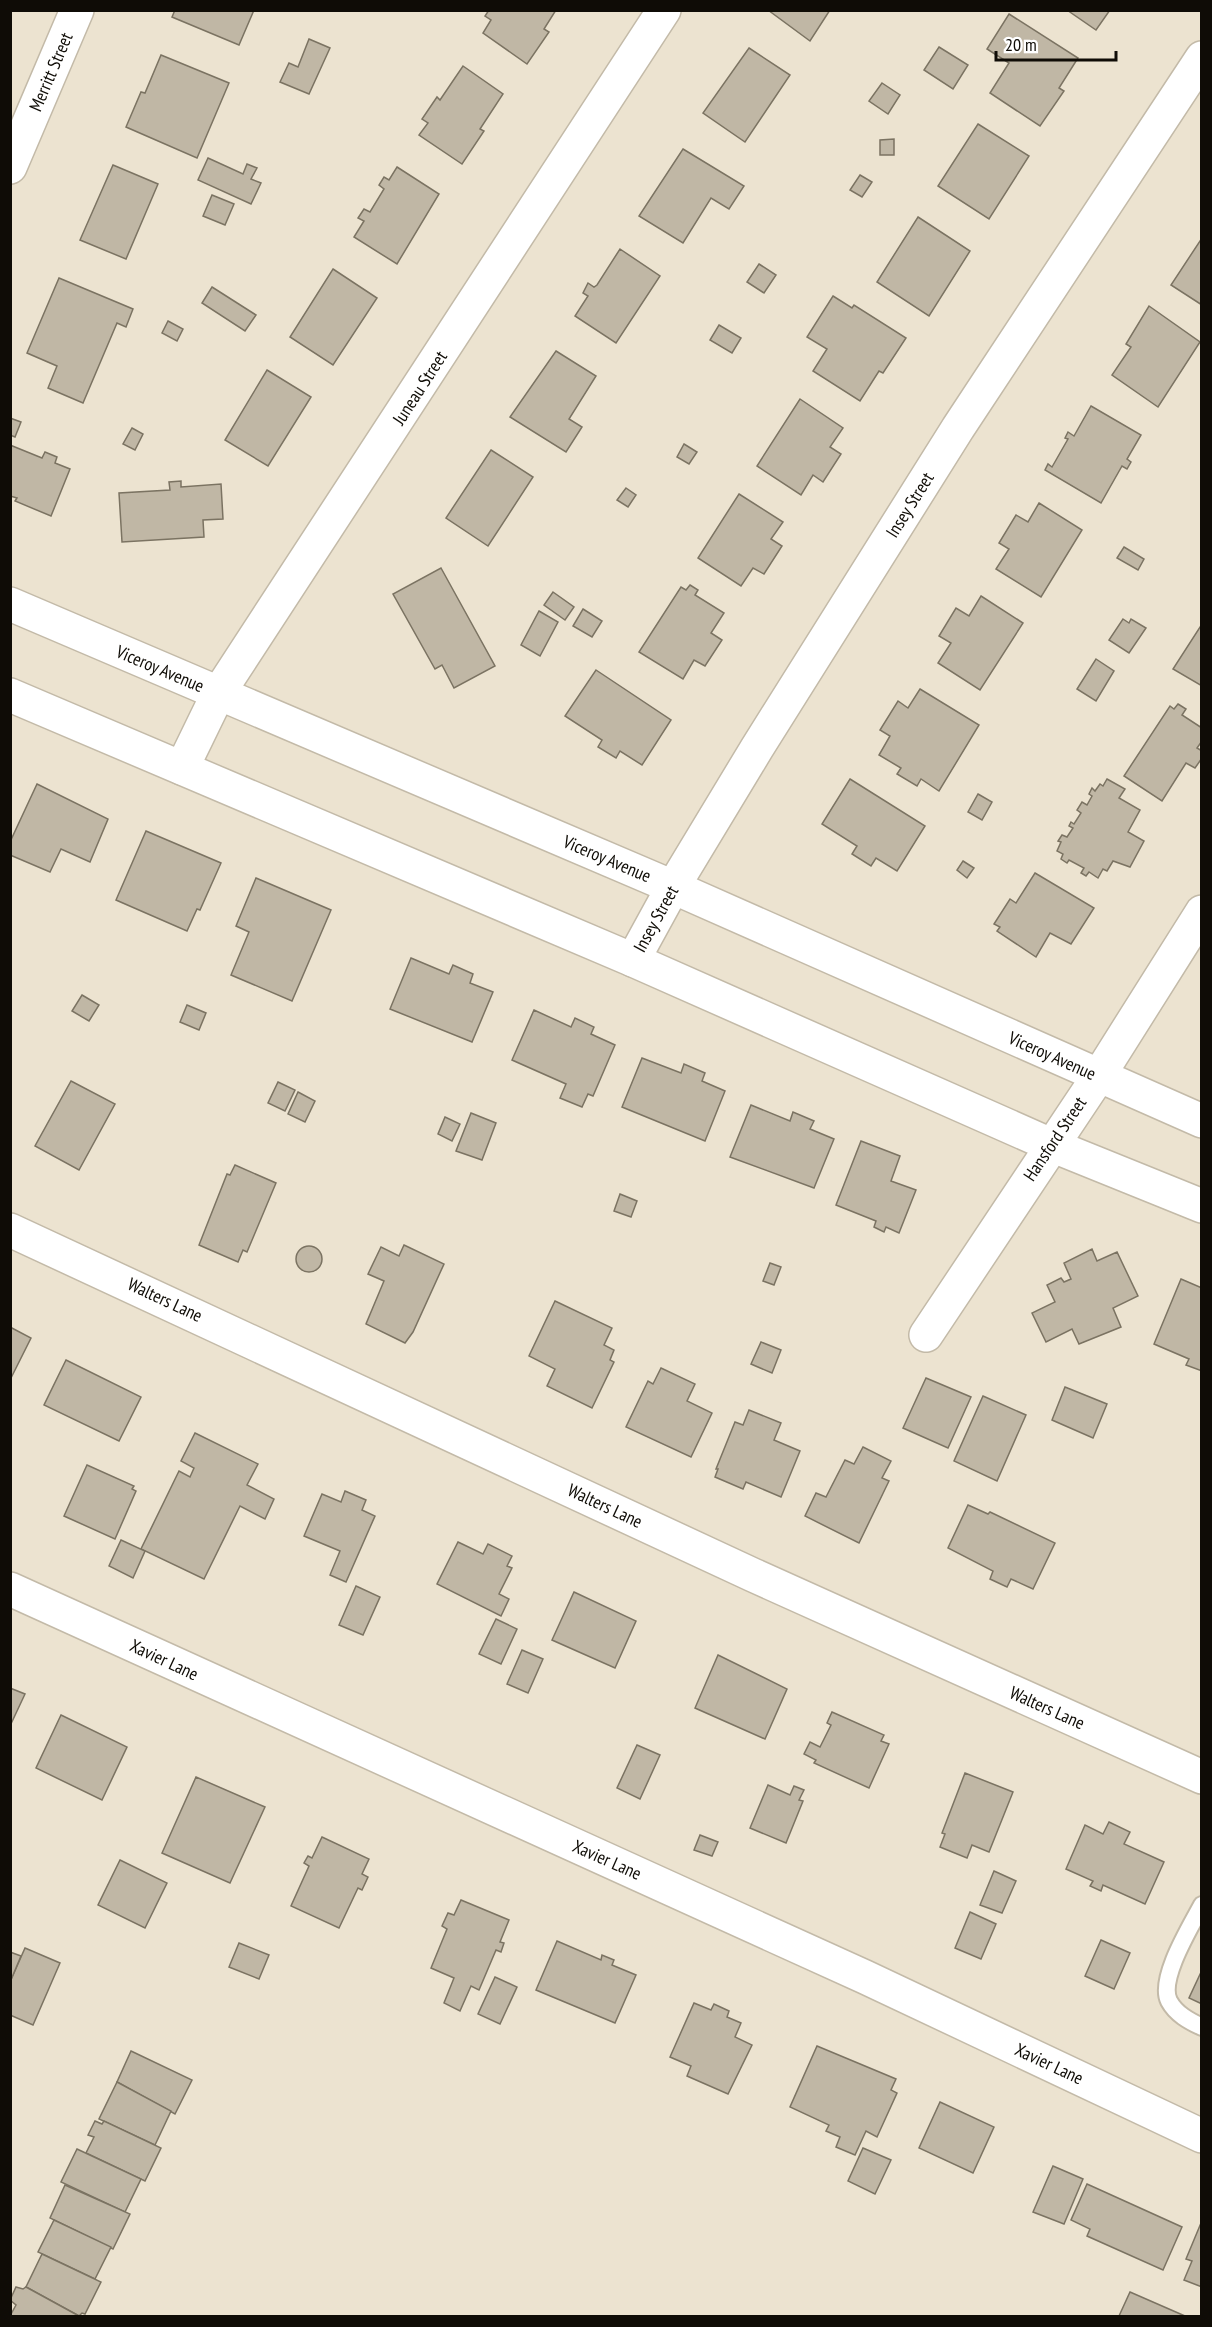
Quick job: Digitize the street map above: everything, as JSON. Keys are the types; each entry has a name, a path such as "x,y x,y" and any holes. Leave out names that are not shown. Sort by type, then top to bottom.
{"street":[{"name":"Merritt Street","path":"10,167 77,10"},
{"name":"Juneau Street","path":"182,768 218,694 664,10"},
{"name":"Insey Street","path":"633,960 673,887 958,428 1202,58"},
{"name":"Viceroy Avenue","path":"10,604 673,887 1098,1077 1202,1121"},
{"path":"10,695 633,960 1051,1145 1202,1206"},
{"name":"Hansford Street","path":"926,1335 1098,1077 1202,912"},
{"name":"Walters Lane","path":"10,1230 753,1575 1202,1777"},
{"name":"Xavier Lane","path":"10,1589 865,1977 1202,2136"}],"lane":[{"path":"1202,1905 1166,1980 1168,2000 1182,2017 1202,2027"}],"building":[{"path":"175,10 254,10 239,45 172,17"},
{"path":"489,10 556,10 544,29 549,32 527,64 483,33 491,20 485,16"},
{"path":"768,10 830,10 810,41"},
{"path":"1067,10 1110,10 1096,30"},
{"path":"1009,14 1078,58 1059,88 1064,91 1040,126 990,93 1009,63 987,49"},
{"path":"309,39 330,48 309,94 280,82 289,63 298,67"},
{"path":"939,47 968,65 953,89 924,70"},
{"path":"749,48 790,75 745,142 703,113"},
{"path":"161,55 229,83 197,158 126,127 141,92 145,93"},
{"path":"463,66 503,94 480,129 484,131 462,164 419,135 428,123 422,119 437,97 440,100"},
{"path":"882,83 900,95 888,114 869,101"},
{"path":"978,124 1029,156 989,219 938,186"},
{"path":"894,139 894,155 880,155 880,140"},
{"path":"683,149 744,186 729,209 711,198 683,243 639,216"},
{"path":"208,158 243,174 247,164 257,168 251,179 261,183 251,204 198,180"},
{"path":"113,165 158,184 126,259 80,240"},
{"path":"397,167 439,194 397,264 354,237 364,221 358,218 364,209 370,212 384,189 379,185 384,177 389,180"},
{"path":"860,175 872,182 862,197 850,190"},
{"path":"212,195 234,204 225,225 203,216"},
{"path":"918,217 970,251 929,316 877,282"},
{"path":"1202,238 1202,305 1171,285"},
{"path":"620,249 660,276 616,343 575,316 588,296 583,293 588,283 594,287 597,285"},
{"path":"759,264 776,275 764,293 747,282"},
{"path":"333,269 377,298 333,365 290,337"},
{"path":"59,278 133,309 126,327 117,323 83,403 48,388 57,366 27,353"},
{"path":"212,287 256,315 245,331 202,303"},
{"path":"833,296 852,308 854,305 906,338 883,373 879,371 860,401 813,371 827,349 807,337"},
{"path":"1149,306 1200,342 1158,407 1112,375 1131,347 1126,344"},
{"path":"168,321 183,329 177,341 162,333"},
{"path":"719,325 741,338 732,353 710,340"},
{"path":"556,351 596,376 569,419 582,427 566,452 510,417"},
{"path":"267,370 311,397 268,466 225,440"},
{"path":"800,399 843,428 830,447 841,454 823,482 813,475 801,495 757,466"},
{"path":"1091,406 1141,435 1127,459 1131,462 1127,469 1122,466 1101,503 1045,470 1048,464 1052,467 1068,439 1065,438 1068,432 1074,436"},
{"path":"10,418 21,422 15,437 10,435"},
{"path":"132,428 143,434 135,450 123,444"},
{"path":"684,444 697,452 689,464 677,457"},
{"path":"10,445 42,458 45,452 57,457 55,463 70,469 51,516 15,501 17,498 10,496"},
{"path":"491,450 533,477 488,546 446,518"},
{"path":"181,481 181,487 221,484 223,519 203,520 204,537 122,542 119,493 170,490 169,482"},
{"path":"626,488 636,495 628,507 617,500"},
{"path":"739,494 783,522 771,539 782,546 764,574 753,568 741,586 698,558"},
{"path":"1039,503 1082,530 1041,597 996,569 1009,549 999,543 1016,515 1028,522"},
{"path":"1124,547 1144,559 1138,570 1117,558"},
{"path":"441,568 495,666 454,688 442,665 435,669 393,594"},
{"path":"690,585 698,590 695,595 724,613 711,633 722,640 705,666 694,660 683,679 639,652 681,587 686,590"},
{"path":"553,592 574,607 565,620 544,605"},
{"path":"981,596 1023,623 980,690 938,663 951,643 939,636 956,608 969,616"},
{"path":"583,609 602,621 592,637 573,626"},
{"path":"539,611 558,622 540,656 521,645"},
{"path":"1123,619 1129,623 1131,619 1146,628 1129,653 1109,640"},
{"path":"1202,624 1202,686 1173,669"},
{"path":"1096,659 1114,671 1096,701 1077,689"},
{"path":"596,670 671,720 642,765 620,751 616,758 598,747 602,740 565,716"},
{"path":"920,689 979,725 939,791 921,779 917,786 897,774 901,768 879,755 890,736 880,730 898,701 908,708"},
{"path":"1178,704 1186,709 1182,715 1202,728 1202,741 1197,748 1202,751 1202,758 1195,768 1186,763 1162,801 1124,776 1170,706 1174,709"},
{"path":"850,779 925,826 897,871 876,858 871,866 852,854 857,846 822,824"},
{"path":"1107,779 1125,789 1119,798 1140,810 1128,832 1144,841 1130,867 1113,861 1107,871 1103,869 1098,878 1089,872 1086,876 1081,873 1084,868 1069,860 1067,863 1061,859 1063,854 1057,851 1061,842 1058,841 1062,835 1067,837 1073,828 1069,826 1071,822 1074,824 1081,813 1077,810 1082,802 1087,805 1092,796 1089,794 1092,788 1095,791 1100,784 1103,786"},
{"path":"37,784 108,819 90,862 61,849 50,872 10,855 10,842"},
{"path":"978,794 992,802 982,820 968,812"},
{"path":"146,831 221,863 200,910 197,909 187,931 116,900"},
{"path":"963,861 974,868 967,878 957,870"},
{"path":"1035,873 1094,908 1071,944 1050,933 1036,957 997,931 1000,927 994,924 1010,899 1016,903"},
{"path":"256,878 331,910 292,1001 231,975 249,932 236,926"},
{"path":"411,958 449,974 453,965 473,974 470,983 493,992 472,1042 390,1009"},
{"path":"82,995 99,1005 89,1021 72,1011"},
{"path":"187,1005 206,1013 199,1030 180,1022"},
{"path":"534,1010 571,1027 575,1018 594,1027 591,1034 615,1045 593,1096 588,1094 582,1107 560,1098 566,1084 512,1060"},
{"path":"642,1058 681,1073 684,1064 705,1073 702,1081 725,1091 705,1141 622,1107"},
{"path":"71,1081 115,1104 79,1170 35,1146"},
{"path":"278,1082 295,1090 285,1111 268,1103"},
{"path":"298,1092 315,1101 305,1122 288,1114"},
{"path":"751,1105 790,1121 793,1112 814,1121 810,1129 834,1139 814,1188 730,1157"},
{"path":"471,1113 496,1123 482,1160 456,1151"},
{"path":"445,1117 460,1124 452,1141 438,1134"},
{"path":"861,1141 900,1156 891,1181 916,1190 899,1233 886,1227 884,1232 874,1227 876,1221 836,1205"},
{"path":"235,1165 276,1183 247,1252 243,1250 238,1262 199,1245 227,1174 230,1175"},
{"path":"620,1194 637,1201 631,1217 614,1211"},
{"path":"404,1245 444,1264 413,1332 405,1343 366,1324 384,1281 368,1274 381,1247 399,1256"},
{"path":"309,1246 318,1250 322,1259 318,1268 309,1272 300,1268 296,1259 300,1250"},
{"path":"1092,1249 1097,1261 1117,1252 1138,1296 1113,1308 1121,1327 1079,1344 1072,1329 1046,1342 1032,1313 1055,1302 1047,1285 1061,1278 1064,1282 1071,1279 1064,1263"},
{"path":"770,1263 781,1267 774,1285 763,1281"},
{"path":"1181,1279 1202,1288 1202,1371 1186,1365 1189,1359 1154,1344"},
{"path":"555,1301 612,1328 604,1345 614,1350 610,1360 614,1362 592,1408 547,1386 555,1369 529,1356"},
{"path":"10,1327 31,1338 10,1380"},
{"path":"761,1342 781,1350 772,1373 751,1364"},
{"path":"66,1360 141,1397 119,1441 44,1405"},
{"path":"661,1368 695,1384 687,1401 712,1413 691,1457 626,1427 648,1381 653,1384"},
{"path":"926,1378 971,1397 948,1448 903,1428"},
{"path":"1065,1387 1107,1404 1093,1438 1052,1420"},
{"path":"983,1396 1026,1415 997,1481 954,1461"},
{"path":"749,1410 781,1423 774,1440 800,1451 781,1497 746,1482 743,1489 715,1477 735,1422 743,1425"},
{"path":"195,1433 258,1464 247,1485 274,1499 265,1519 240,1506 204,1579 141,1549 179,1471 190,1477 194,1468 181,1461"},
{"path":"863,1447 891,1461 882,1478 889,1481 859,1543 805,1516 816,1493 826,1497 845,1460 854,1464"},
{"path":"87,1465 134,1486 132,1489 136,1491 115,1539 64,1516"},
{"path":"345,1491 366,1500 362,1510 375,1516 346,1582 330,1575 340,1551 304,1536 322,1494 341,1502"},
{"path":"968,1505 988,1514 990,1512 1055,1543 1033,1589 1011,1579 1007,1587 990,1579 993,1571 948,1548"},
{"path":"121,1540 145,1551 133,1578 109,1566"},
{"path":"458,1542 483,1554 488,1544 512,1556 507,1566 512,1568 499,1594 509,1599 501,1616 437,1584"},
{"path":"356,1586 380,1597 363,1635 339,1625"},
{"path":"574,1592 636,1621 615,1668 552,1640"},
{"path":"496,1619 517,1629 501,1664 479,1654"},
{"path":"522,1650 543,1659 528,1693 507,1684"},
{"path":"718,1655 787,1689 765,1739 695,1708"},
{"path":"10,1688 25,1694 10,1726"},
{"path":"832,1712 884,1735 881,1741 889,1744 869,1788 814,1763 816,1760 804,1754 810,1742 820,1747 831,1725 827,1723"},
{"path":"61,1715 127,1747 102,1800 36,1768"},
{"path":"637,1745 660,1755 640,1799 617,1788"},
{"path":"965,1773 1013,1792 989,1852 972,1845 967,1858 940,1847 945,1834 942,1833"},
{"path":"196,1777 265,1807 230,1883 162,1853"},
{"path":"768,1785 790,1795 794,1786 804,1790 799,1800 803,1801 786,1843 750,1828"},
{"path":"1109,1822 1130,1832 1124,1844 1164,1862 1145,1904 1103,1885 1101,1891 1090,1886 1093,1881 1066,1869 1085,1825 1103,1834"},
{"path":"700,1835 718,1842 712,1856 694,1850"},
{"path":"322,1837 369,1859 362,1874 368,1877 362,1890 358,1888 339,1928 291,1906 309,1866 304,1863 308,1856 312,1858"},
{"path":"120,1860 167,1883 145,1928 98,1905"},
{"path":"994,1871 1016,1881 1002,1913 980,1905"},
{"path":"461,1900 509,1920 500,1942 504,1943 501,1952 496,1950 479,1990 471,1986 460,2011 444,2003 454,1978 431,1968 447,1929 442,1926 448,1913 454,1915"},
{"path":"970,1912 996,1924 981,1959 955,1948"},
{"path":"1101,1940 1130,1953 1114,1989 1085,1976"},
{"path":"557,1941 601,1960 602,1955 614,1960 612,1965 636,1975 615,2023 536,1990"},
{"path":"239,1943 269,1955 259,1979 229,1967"},
{"path":"25,1948 60,1963 33,2025 10,2015 10,1982"},
{"path":"10,1952 21,1956 10,1982"},
{"path":"1202,1970 1202,2004 1189,1998"},
{"path":"495,1977 517,1987 500,2024 478,2014"},
{"path":"694,2003 711,2010 714,2004 729,2011 727,2017 741,2023 735,2037 752,2045 728,2094 687,2076 691,2066 670,2057"},
{"path":"817,2046 896,2079 891,2090 897,2093 877,2137 866,2131 855,2155 836,2147 840,2137 826,2131 829,2125 790,2107"},
{"path":"131,2051 192,2080 175,2114 117,2082"},
{"path":"117,2082 171,2111 155,2145 99,2119"},
{"path":"940,2102 994,2127 973,2173 919,2148"},
{"path":"95,2121 102,2124 104,2121 161,2148 145,2181 86,2153 94,2137 88,2135"},
{"path":"863,2148 891,2160 875,2194 848,2181"},
{"path":"77,2149 141,2179 125,2212 61,2182"},
{"path":"1053,2166 1083,2179 1064,2224 1033,2212"},
{"path":"1087,2184 1182,2227 1163,2270 1087,2236 1090,2229 1071,2220"},
{"path":"65,2185 130,2214 113,2249 50,2218"},
{"path":"54,2220 111,2247 95,2279 38,2252"},
{"path":"1201,2223 1202,2287 1184,2280 1192,2261 1186,2259"},
{"path":"42,2254 101,2282 85,2314 82,2313 79,2316 26,2287"},
{"path":"16,2287 23,2289 26,2287 79,2316 10,2316 16,2305 10,2300"},
{"path":"1130,2292 1185,2316 1119,2316"}]}
